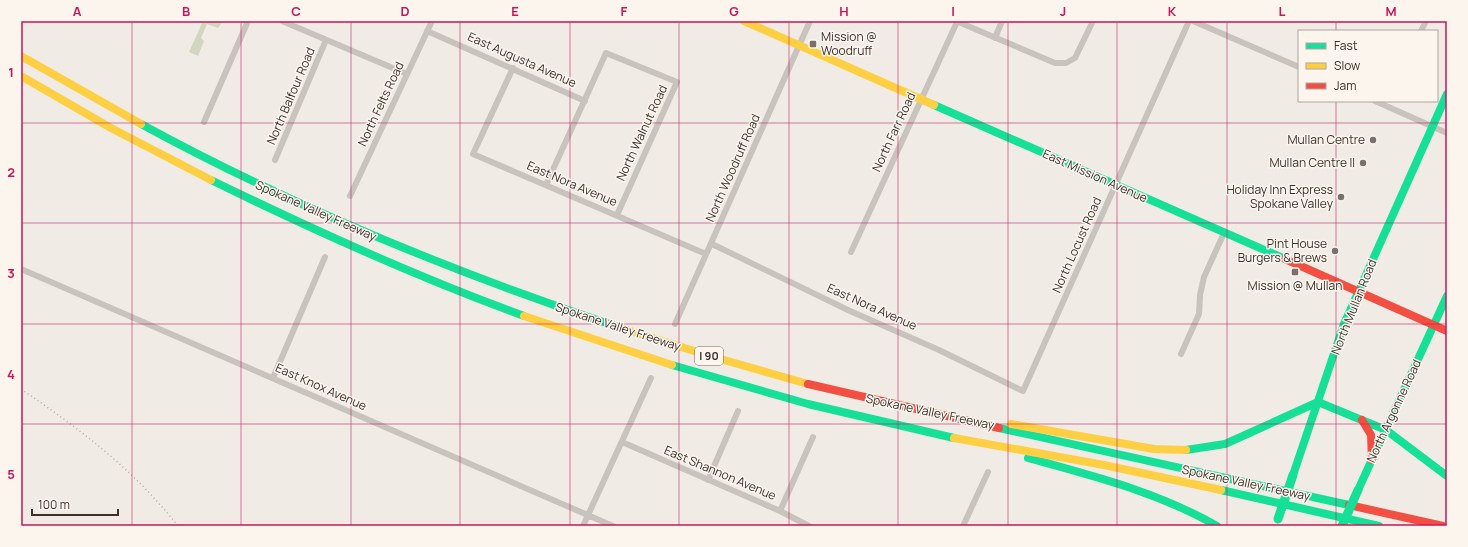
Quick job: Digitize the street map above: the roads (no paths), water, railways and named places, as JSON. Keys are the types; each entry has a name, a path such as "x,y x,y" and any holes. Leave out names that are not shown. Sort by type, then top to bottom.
{"main road":[{"name":"East Mission Avenue","path":"744,21 1447,331"},
{"name":"Spokane Valley Freeway","path":"21,56 113,109 255,184 399,248 466,275 608,324 766,373 843,393 1443,526"},
{"name":"Spokane Valley Freeway","path":"21,76 138,143 226,188 338,240 459,291 574,333 691,371 849,414 968,441 1107,466 1379,526"},
{"name":"North Mullan Road","path":"1277,522 1344,324 1447,94"},
{"name":"North Argonne Road","path":"1342,526 1447,296"},
{"path":"968,421 1028,426 1154,449 1188,450 1225,444 1318,402 1386,430 1447,476"},
{"path":"1361,420 1373,437 1371,453 1372,460"},
{"path":"968,441 1163,498 1190,510 1217,526"}],"street":[{"path":"204,122 248,21"},
{"path":"282,21 407,74"},
{"name":"North Felts Road","path":"350,196 432,21"},
{"name":"North Woodruff Road","path":"675,324 706,254 712,244 810,21"},
{"path":"956,21 1055,63 1066,63 1074,58 1093,21"},
{"name":"North Farr Road","path":"851,252 956,21"},
{"path":"995,38 1002,21"},
{"name":"North Locust Road","path":"1023,391 1190,21"},
{"path":"1193,21 1298,67"},
{"path":"1422,30 1426,21"},
{"name":"East Augusta Avenue","path":"427,31 585,100"},
{"name":"North Balfour Road","path":"275,160 326,40"},
{"name":"North Walnut Road","path":"585,100 606,53 678,82 617,215"},
{"name":"East Nora Avenue","path":"513,68 473,154 706,254"},
{"path":"546,185 585,100"},
{"path":"1388,104 1447,133"},
{"path":"1182,354 1199,314 1200,295 1204,277 1224,233"},
{"name":"East Nora Avenue","path":"712,244 850,311 940,350 1023,391"},
{"path":"273,378 325,257"},
{"name":"East Knox Avenue","path":"21,269 613,526"},
{"path":"583,526 651,378"},
{"path":"708,480 738,411"},
{"path":"780,511 813,437"},
{"name":"East Shannon Avenue","path":"622,442 780,511 809,526"},
{"path":"963,526 988,472"}],"railway":[{"path":"21,389 105,451 161,505 178,526"}],"place":[{"name":"Mission @ Woodruff","path":"813,44"},
{"name":"Mullan Centre","path":"1373,140"},
{"name":"Mullan Centre II","path":"1363,163"},
{"name":"Holiday Inn Express Spokane Valley","path":"1341,197"},
{"name":"Pint House Burgers & Brews","path":"1335,251"},
{"name":"Mission @ Mullan","path":"1295,272"}]}
